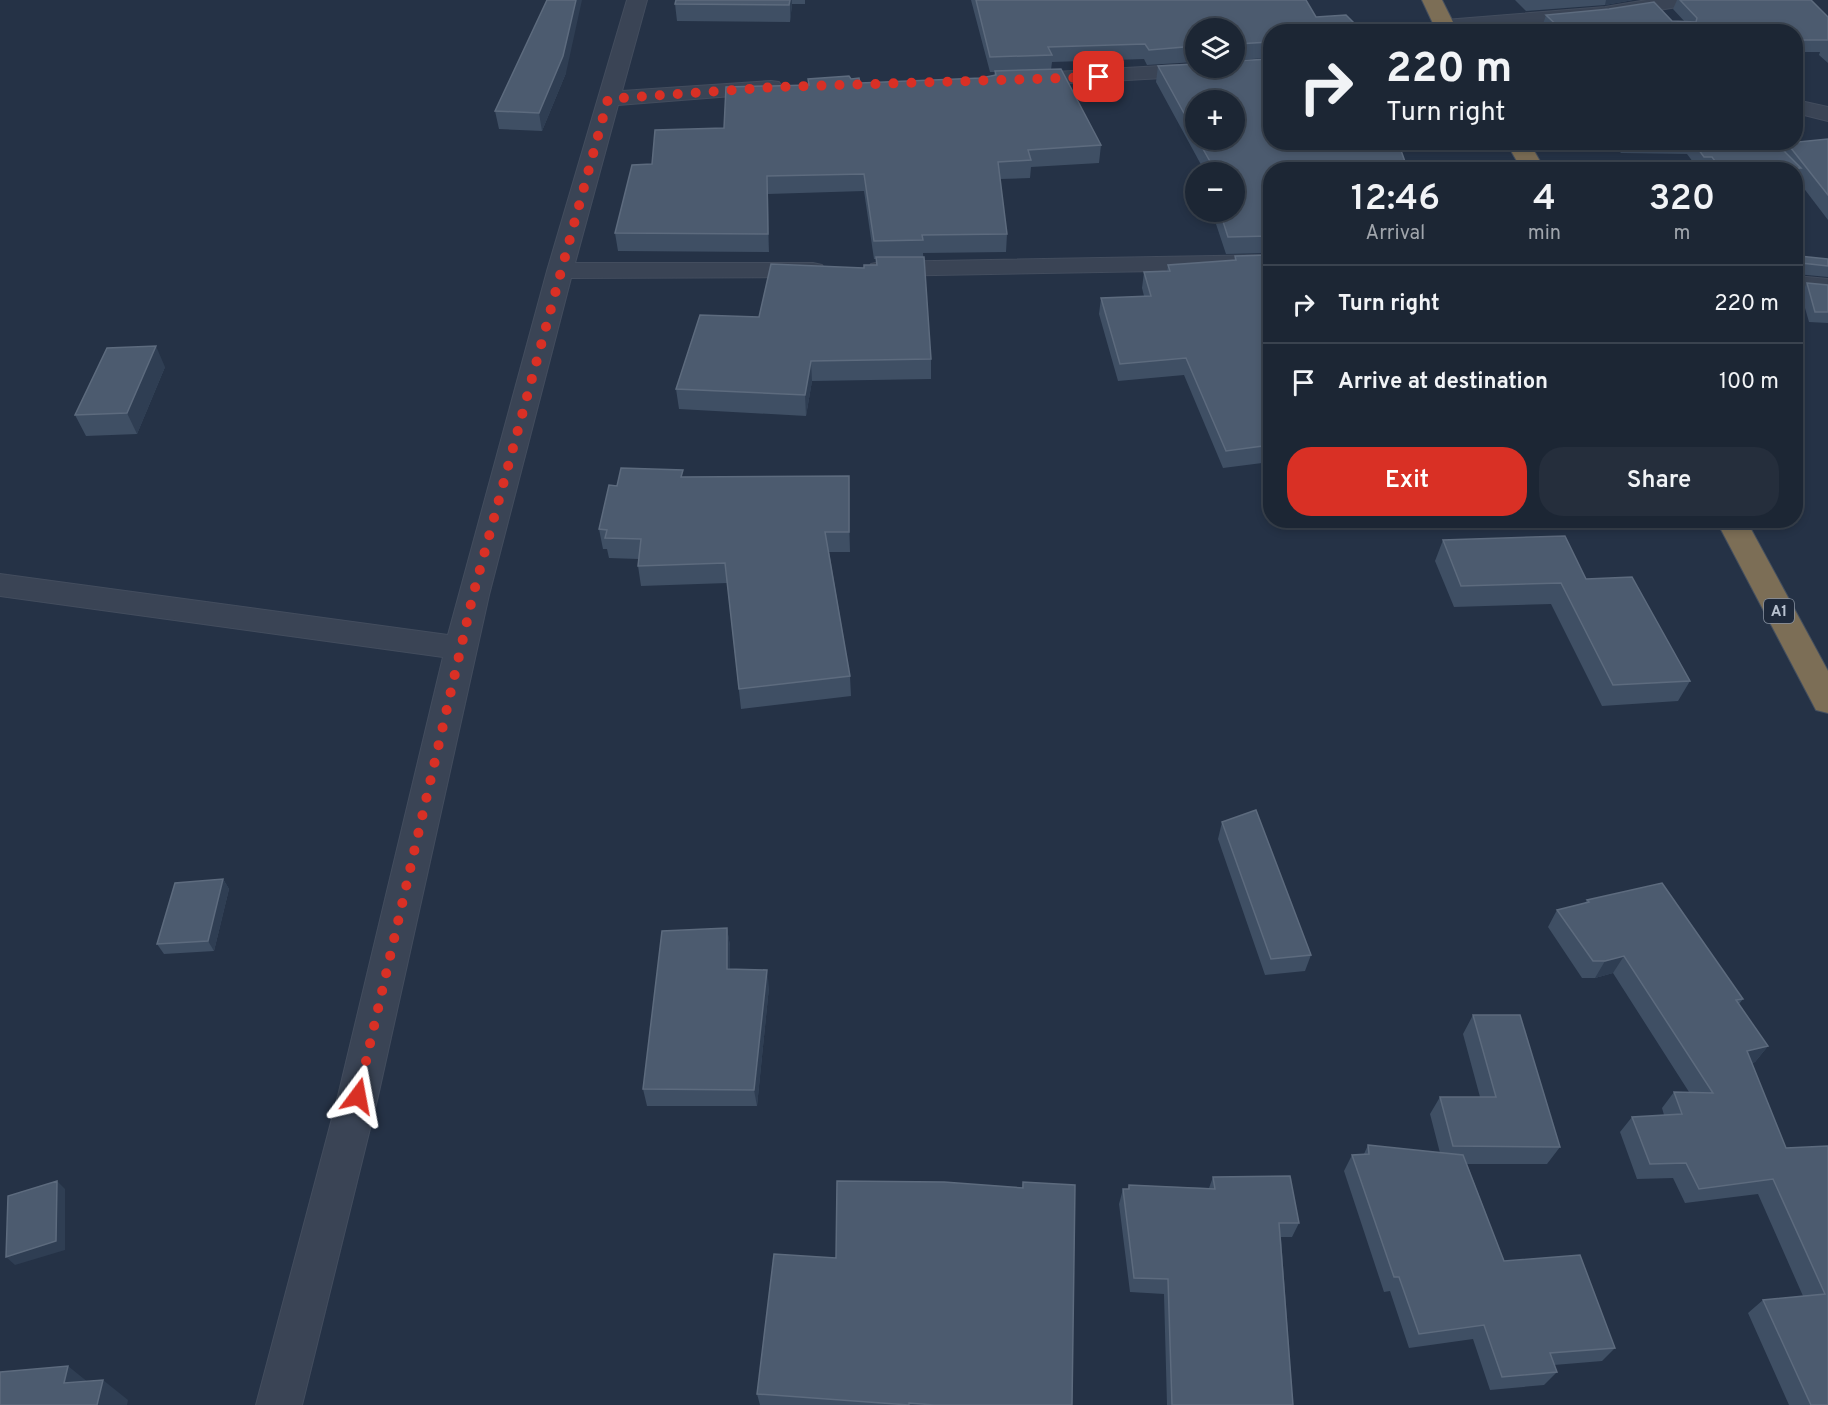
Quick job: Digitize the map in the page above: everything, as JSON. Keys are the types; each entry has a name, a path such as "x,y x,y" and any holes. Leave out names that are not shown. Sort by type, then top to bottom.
{"highway":[{"path":"1432,0 1445,24"},
{"name":"A1","path":"1735,528 1828,702"}],"street":[{"path":"279,1405 358,1096 460,648 560,271 637,0"},
{"path":"1489,24 1605,13 1683,0"},
{"path":"1655,5 1674,24"},
{"path":"996,81 1263,66"},
{"path":"608,99 787,86"},
{"path":"1803,109 1828,114"},
{"path":"560,271 1263,262"},
{"path":"1803,285 1828,287"},
{"path":"0,585 460,648"}],"building":[{"path":"547,0 576,0 563,56 539,113 495,111"},
{"path":"676,0 790,0 789,5 675,4"},
{"path":"976,0 1306,0 1316,17 1346,15 1355,24 1263,24 1263,42 1245,43 1245,18 1185,18 1185,47 1149,50 1145,44 1048,47 1052,55 990,57"},
{"path":"1680,0 1811,0 1828,17 1828,40 1803,40 1803,24 1556,24 1546,15 1654,2 1672,21 1696,22 1697,18"},
{"path":"1263,59 1263,150 1401,150 1405,162 1263,162 1263,236 1228,237 1223,222 1245,222 1245,162 1210,162 1204,150 1245,150 1245,90 1185,90 1185,115 1158,66 1185,65 1185,78 1245,78 1245,60"},
{"path":"1061,69 1101,145 1028,150 1031,160 998,162 1007,234 922,235 923,240 874,241 864,174 767,176 768,234 615,233 632,165 652,164 655,130 724,128 726,87 809,85 808,79 849,76 851,79 859,78 860,83 981,78 996,75 995,71"},
{"path":"1828,139 1828,195 1793,150 1803,150 1803,141"},
{"path":"1699,150 1783,150 1795,162 1716,162 1712,157 1704,157"},
{"path":"1263,255 1263,446 1226,451 1186,358 1120,364 1101,298 1151,296 1144,272 1170,271 1168,265 1236,260 1235,256"},
{"path":"1803,256 1828,259 1828,266 1803,263"},
{"path":"876,257 924,257 931,359 811,361 805,395 676,389 700,315 759,317 771,264 864,268 864,265 877,265"},
{"path":"1807,283 1828,285 1828,312 1815,312"},
{"path":"156,346 127,413 75,415 107,348"},
{"path":"621,468 683,470 681,477 849,476 849,532 825,532 850,676 739,689 725,563 638,566 641,539 605,538 607,530 599,529 609,485 617,486"},
{"path":"1565,536 1586,579 1632,577 1690,681 1613,685 1561,583 1461,586 1443,540"},
{"path":"1256,810 1311,955 1271,959 1222,822"},
{"path":"223,879 208,941 157,944 175,883"},
{"path":"1662,883 1743,999 1736,1000 1768,1046 1747,1051 1786,1148 1828,1146 1828,1405 1811,1405 1763,1300 1825,1294 1773,1179 1699,1189 1686,1163 1650,1164 1632,1117 1682,1114 1674,1092 1713,1093 1624,956 1605,961 1593,961 1557,910 1589,902 1587,900"},
{"path":"727,928 727,969 767,970 754,1090 643,1089 662,931"},
{"path":"1473,1015 1520,1015 1560,1147 1453,1146 1440,1097 1496,1097"},
{"path":"1368,1145 1463,1155 1504,1261 1580,1255 1615,1348 1550,1353 1557,1372 1502,1377 1484,1325 1419,1334 1399,1277 1394,1277 1352,1155 1369,1154"},
{"path":"1290,1176 1299,1223 1279,1223 1293,1405 1172,1405 1168,1279 1134,1278 1123,1189 1129,1189 1129,1185 1215,1189 1213,1177"},
{"path":"57,1181 56,1241 6,1257 8,1196"},
{"path":"837,1181 944,1182 1023,1188 1023,1182 1075,1185 1072,1405 909,1403 909,1405 757,1394 774,1254 836,1258"},
{"path":"68,1366 64,1383 103,1380 97,1405 0,1405 0,1372"}],"route":[{"path":"358,1096 473,595 608,99 776,87 1099,77"}]}
